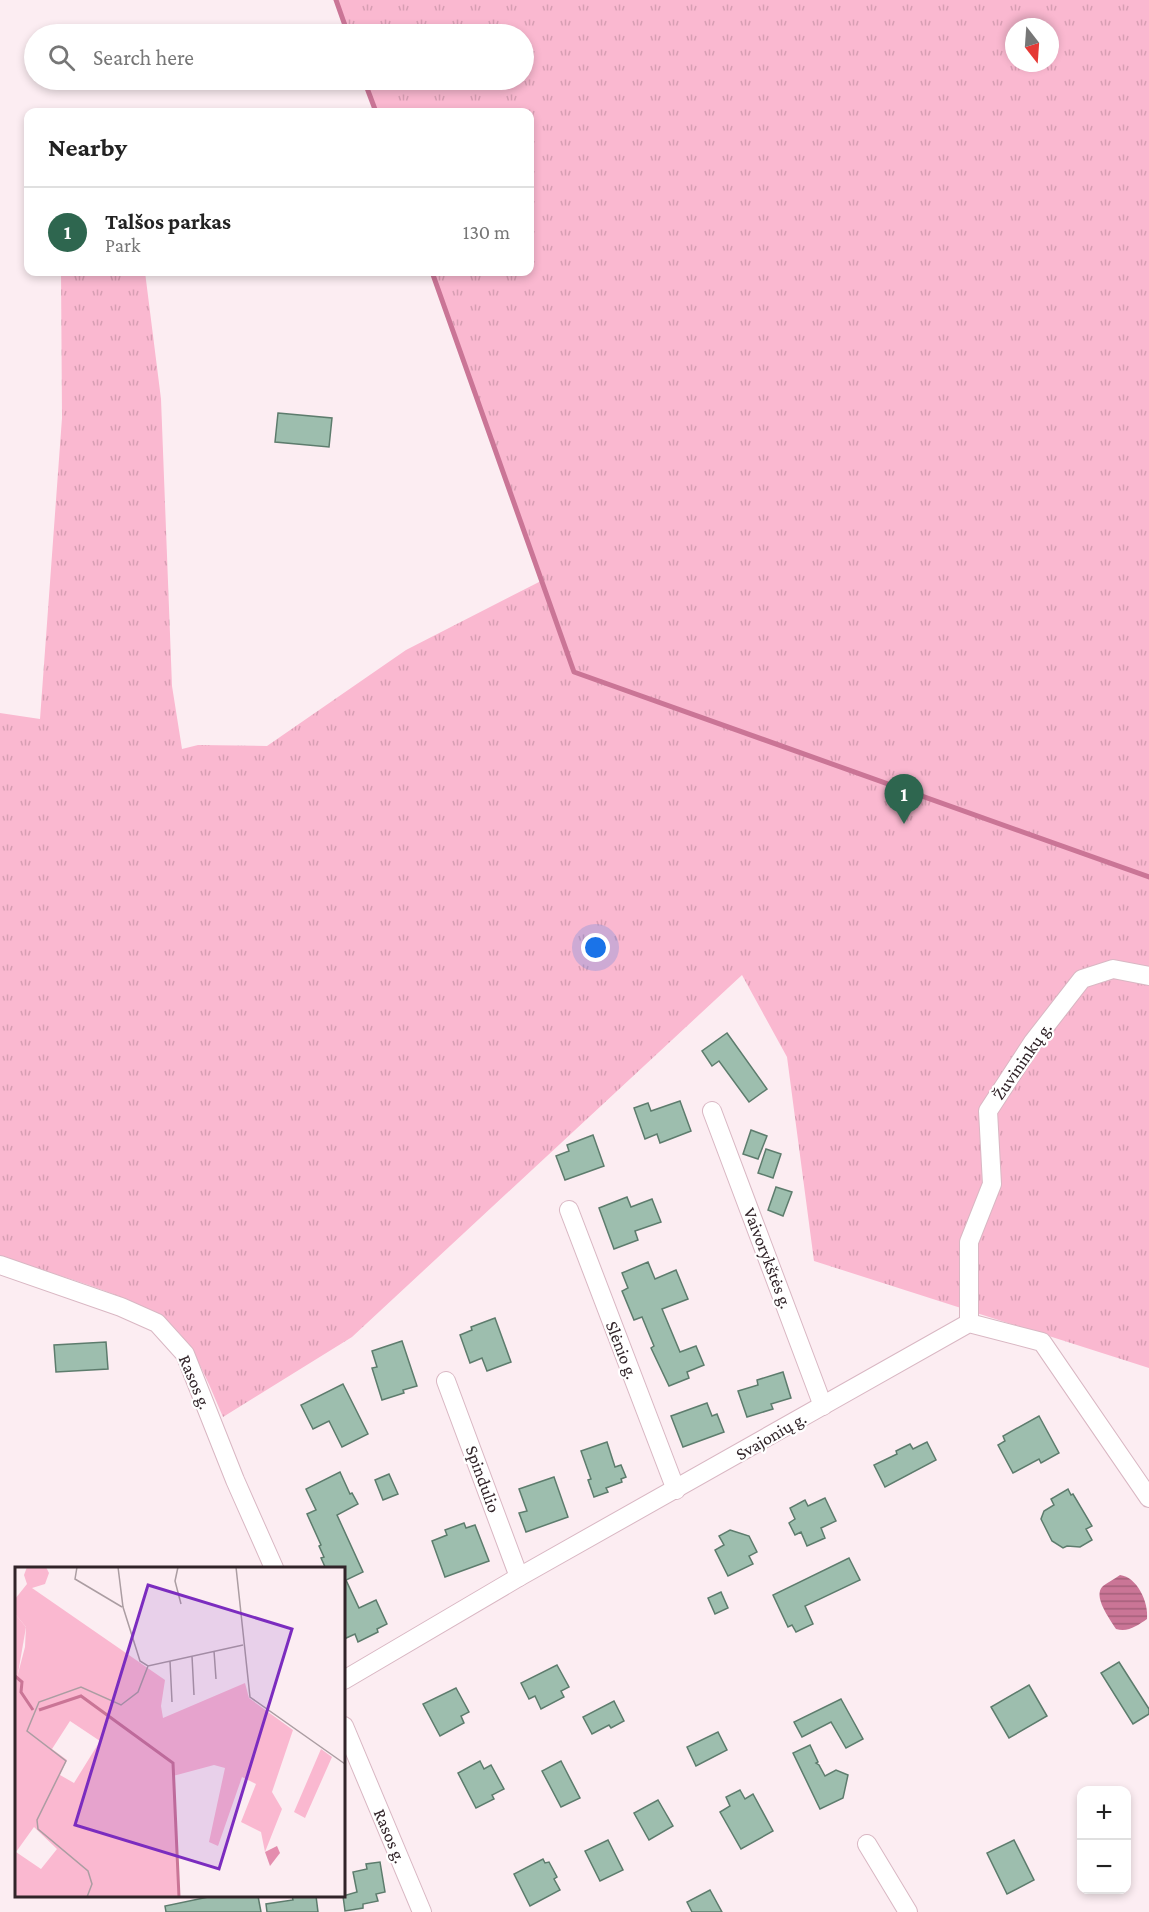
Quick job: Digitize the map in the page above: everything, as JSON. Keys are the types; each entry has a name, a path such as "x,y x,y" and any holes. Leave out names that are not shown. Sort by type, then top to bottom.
{"street":[{"name":"Žuvininkų g.","path":"969,1323 969,1242 992,1184 988,1112 1033,1042 1082,979 1113,969 1149,976"},
{"name":"Vaivorykštės g.","path":"712,1111 823,1406"},
{"name":"Slėnio g.","path":"569,1210 676,1490"},
{"name":"Rasos g.","path":"0,1265 121,1307 157,1323 186,1354 235,1480 273,1567"},
{"name":"Svajonių g.","path":"345,1679 519,1577 969,1323"},
{"path":"969,1323 1042,1342 1149,1498"},
{"name":"Spindulio","path":"446,1381 519,1577"},
{"name":"Rasos g.","path":"345,1728 422,1912"},
{"path":"867,1844 908,1912"}],"green space":[{"path":"336,0 1149,0 1149,1368 814,1261 787,1057 742,975 352,1337 223,1417 194,1354 181,1335 167,1322 124,1298 0,1257 0,713 40,719 62,418 61,276 146,276 161,399 172,686 182,749 198,745 267,746 406,650 541,581 433,276 534,276 534,108 374,108 368,90 534,90 534,24 344,24"}],"shaded area":[{"path":"1120,1575 1137,1585 1144,1598 1147,1612 1147,1619 1125,1630 1116,1629 1103,1608 1100,1596 1103,1586"}],"building":[{"path":"278,413 332,418 329,447 275,442"},
{"path":"727,1033 767,1089 749,1102 719,1061 712,1066 702,1051"},
{"path":"680,1101 691,1131 660,1143 657,1134 645,1139 634,1108 648,1103 651,1111"},
{"path":"751,1130 767,1136 758,1159 743,1154"},
{"path":"593,1135 604,1166 565,1180 556,1156 569,1151 567,1145"},
{"path":"766,1149 781,1154 773,1178 758,1173"},
{"path":"776,1187 792,1192 783,1216 768,1210"},
{"path":"627,1197 631,1207 652,1199 661,1222 635,1231 638,1240 614,1249 599,1208"},
{"path":"648,1262 655,1279 676,1270 688,1299 662,1309 680,1352 696,1346 704,1365 687,1372 689,1378 669,1386 651,1348 654,1346 642,1317 634,1320 622,1291 628,1288 622,1273"},
{"path":"495,1318 511,1362 487,1371 482,1358 470,1363 460,1335 472,1330 471,1327"},
{"path":"402,1341 417,1386 382,1400 372,1368 377,1367 372,1351"},
{"path":"106,1342 108,1369 56,1372 54,1345"},
{"path":"783,1372 791,1398 771,1404 773,1409 747,1417 738,1391 758,1385 757,1380"},
{"path":"343,1384 368,1434 342,1447 329,1421 313,1429 301,1405"},
{"path":"707,1403 712,1416 717,1414 724,1432 683,1447 671,1416"},
{"path":"1039,1416 1059,1453 1041,1463 1039,1459 1013,1473 998,1445 1005,1441 1003,1436"},
{"path":"607,1442 615,1467 621,1465 626,1477 621,1479 622,1482 606,1488 608,1492 594,1497 588,1480 591,1479 581,1451"},
{"path":"927,1442 936,1460 885,1487 874,1465 897,1454 896,1451 910,1444 913,1449"},
{"path":"340,1472 350,1494 352,1493 358,1504 337,1515 363,1572 346,1580 359,1608 376,1600 387,1624 377,1629 378,1632 358,1642 355,1634 345,1639 345,1567 325,1567 321,1558 324,1557 319,1546 321,1545 307,1514 316,1510 306,1489"},
{"path":"389,1474 398,1494 383,1500 375,1480"},
{"path":"554,1477 568,1517 526,1532 519,1513 527,1511 519,1489"},
{"path":"1068,1489 1092,1526 1086,1529 1092,1540 1080,1547 1063,1548 1052,1541 1041,1519 1044,1511 1054,1505 1051,1499"},
{"path":"825,1498 836,1521 821,1528 825,1538 807,1546 801,1532 795,1535 789,1523 795,1519 790,1508 805,1500 808,1506"},
{"path":"464,1523 466,1528 475,1525 489,1561 445,1577 432,1541 447,1535 445,1530"},
{"path":"730,1530 749,1536 757,1552 749,1556 753,1564 728,1576 715,1550 724,1545 719,1536"},
{"path":"849,1558 860,1580 805,1606 813,1624 796,1632 792,1625 788,1627 773,1595"},
{"path":"721,1592 728,1608 715,1614 708,1598"},
{"path":"1119,1662 1149,1709 1149,1714 1133,1724 1101,1673"},
{"path":"557,1665 569,1687 561,1691 564,1697 541,1709 535,1696 529,1699 521,1683"},
{"path":"1029,1685 1047,1716 1009,1738 991,1707"},
{"path":"456,1688 469,1712 461,1716 464,1723 440,1736 423,1704"},
{"path":"841,1699 863,1739 846,1748 831,1722 802,1737 794,1722"},
{"path":"614,1701 624,1721 611,1728 609,1725 592,1734 583,1717"},
{"path":"718,1732 727,1750 696,1766 687,1747"},
{"path":"810,1745 818,1762 816,1763 825,1776 836,1770 848,1775 843,1798 820,1809 793,1753"},
{"path":"480,1761 484,1769 491,1765 504,1789 492,1795 494,1799 476,1808 458,1773"},
{"path":"561,1761 580,1798 561,1807 542,1771"},
{"path":"740,1790 745,1799 753,1794 773,1831 741,1849 720,1812 730,1806 726,1797"},
{"path":"658,1800 673,1826 649,1840 634,1813"},
{"path":"608,1840 623,1870 600,1881 585,1851"},
{"path":"1014,1840 1034,1880 1007,1894 987,1853"},
{"path":"543,1859 545,1863 549,1862 557,1877 554,1879 560,1890 530,1906 514,1874"},
{"path":"380,1862 385,1892 376,1894 378,1901 363,1904 363,1908 345,1911 343,1897 357,1892 353,1872 367,1869 366,1864"},
{"path":"710,1890 722,1912 692,1912 687,1902"},
{"path":"208,1897 258,1897 261,1912 166,1912 165,1906"},
{"path":"292,1897 316,1897 318,1912 267,1912 266,1904 293,1900"}],"waterway":[{"path":"336,0 344,24"},
{"path":"368,90 374,108"},
{"path":"433,276 574,672 1149,877"}],"place":[{"name":"Talšos parkas","path":"904,824"}]}
